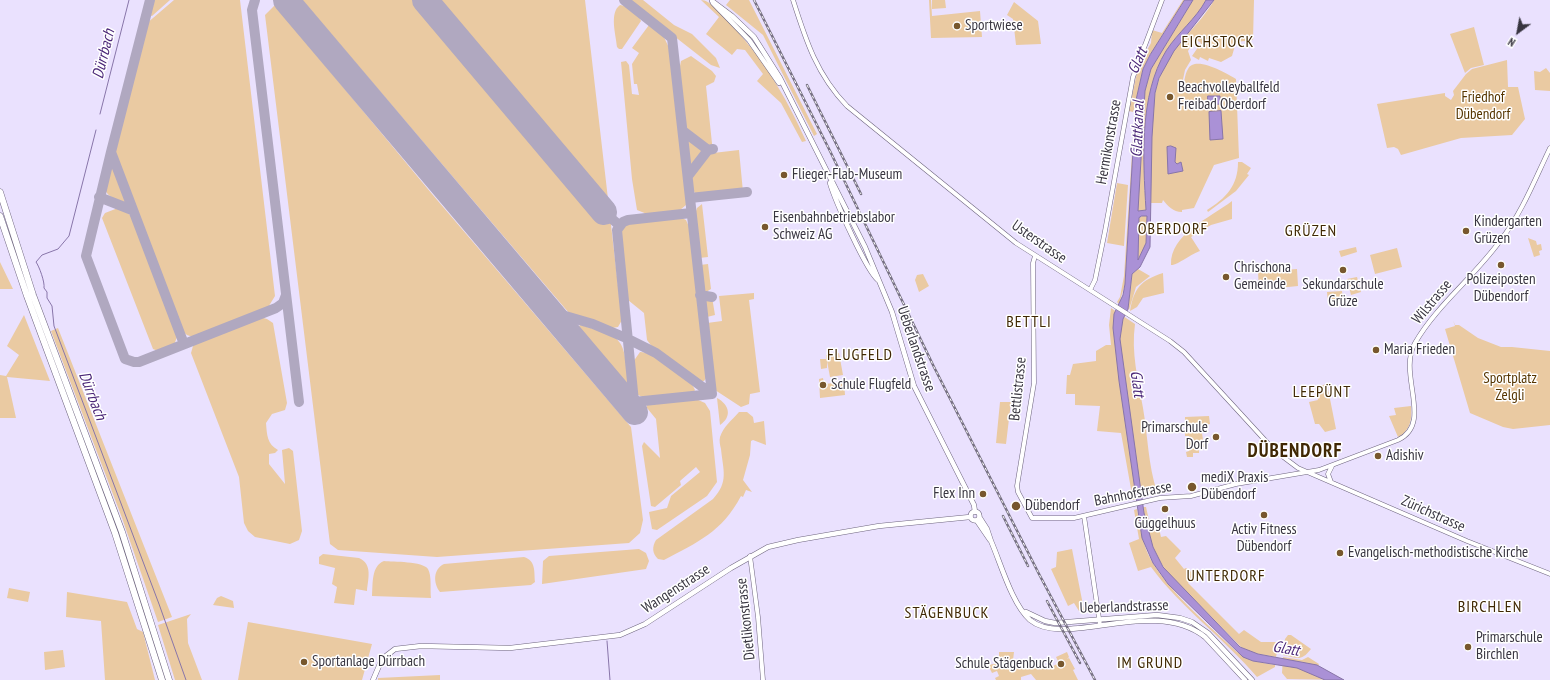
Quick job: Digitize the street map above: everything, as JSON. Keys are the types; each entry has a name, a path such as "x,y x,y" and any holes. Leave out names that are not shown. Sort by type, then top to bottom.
{"highway":[{"path":"0,192 33,295 129,552 169,680"},
{"path":"0,216 29,302 115,533 162,680"}],"main road":[{"name":"Ueberlandstrasse","path":"711,1 740,29 759,53 787,96 865,247 892,312 914,386 974,505 975,512 978,513 978,519 991,541 1013,593 1023,610 1038,619 1050,622 1155,620 1183,624 1204,637 1245,680"},
{"path":"970,517 972,513 975,512"},
{"name":"Ueberlandstrasse","path":"970,517 972,520 978,519"},
{"name":"Wangenstrasse","path":"373,680 380,663 389,652 404,647 485,648 534,646 620,636 645,624 750,556 768,547 798,540 879,526 970,517"},
{"name":"Ueberlandstrasse","path":"1100,622 1157,615 1187,620 1200,626 1212,636 1252,680"}],"street":[{"name":"Usterstrasse","path":"793,0 814,61 822,76 838,97 895,146 1016,244 1166,338 1184,352 1274,450 1288,462 1308,472"},
{"name":"Hermikonstrasse","path":"1090,290 1095,280 1105,231 1133,77 1162,0"},
{"name":"Wilstrasse","path":"1308,472 1332,466 1400,440 1410,433 1415,421 1409,364 1412,350 1434,317 1504,236 1518,213 1550,148"},
{"name":"Bettlistrasse","path":"1032,519 1016,486 1034,383 1033,263 1035,256"},
{"path":"1331,482 1328,474 1332,466"},
{"name":"Bahnhofstrasse","path":"1032,519 1060,519 1084,516 1167,496 1191,496 1236,484 1308,472"},
{"name":"Zürichstrasse","path":"1308,472 1467,541 1550,574"},
{"path":"1084,516 1100,622"},
{"name":"Dietlikonstrasse","path":"750,556 758,617 763,680"}],"green space":[{"path":"153,0 170,0 152,16 149,15"},
{"path":"174,0 240,0 275,296 267,309 193,337 182,331 121,173 115,150 146,24"},
{"path":"302,0 585,0 622,320 618,327 612,328 569,313"},
{"path":"628,0 643,0 674,25 692,34 716,58 720,68 711,65"},
{"path":"701,0 712,4 719,11 740,34 762,62 781,92 806,141 802,142 781,103 757,81 763,74 745,50 737,49 732,55 706,34 719,17"},
{"path":"730,0 749,0 817,134 814,136 763,35 726,5"},
{"name":"Sportwiese","path":"929,0 931,0 932,16 980,11 982,37 931,38"},
{"path":"932,0 945,0 946,8 932,9"},
{"path":"1183,0 1185,0 1150,55 1143,69 1136,100 1125,284 1119,304 1117,302 1120,297 1124,276 1135,107 1133,112 1129,111 1136,77 1143,57 1151,43 1152,30 1162,33"},
{"path":"1193,0 1206,0 1198,13 1171,43 1158,67 1151,87 1147,107 1144,149 1146,210 1137,211 1145,91 1151,69"},
{"path":"1214,0 1254,0 1253,40 1236,42 1232,56 1221,62 1209,58 1208,61 1200,57 1199,60 1192,56 1201,43 1195,39 1188,51 1191,60 1185,70 1181,89 1188,69 1192,65 1197,64 1211,66 1236,79 1239,158 1214,165 1194,208 1179,212 1171,208 1163,200 1162,203 1151,203 1150,132 1152,114 1159,79 1165,65 1182,40 1203,17"},
{"path":"1014,2 1038,21 1041,44 1016,45 1013,19 1007,15"},
{"path":"275,5 432,194 631,427 643,520 640,533 629,543 437,557 338,550 330,544 265,15"},
{"path":"620,5 633,10 641,21 622,49 617,47 614,24 615,13"},
{"path":"649,25 662,33 671,52 687,200 686,205 680,210 647,214 637,210 632,179 621,62 626,61 629,65 632,94 639,95 637,84 634,84 632,64 639,53 632,48"},
{"path":"1474,27 1484,65 1471,68 1465,73 1450,34"},
{"path":"691,56 712,71 716,76 714,82 706,86 713,153 739,150 743,192 700,196 695,193 692,188 679,71 681,61"},
{"name":"Friedhof Dübendorf","path":"1507,60 1508,87 1518,87 1525,119 1512,135 1461,138 1401,155 1398,149 1394,147 1387,148 1377,104 1445,93 1445,96 1451,100 1454,95 1453,91 1466,74 1472,69"},
{"path":"1546,68 1550,73 1550,91 1535,90 1534,71 1540,72"},
{"path":"111,162 126,204 110,196 105,189 106,178"},
{"path":"1238,162 1242,162 1251,168 1247,174 1249,175 1236,191 1208,212 1207,210 1220,201 1233,185 1236,178"},
{"path":"1117,183 1128,185 1124,246 1107,243"},
{"path":"1232,201 1232,219 1211,225 1191,237 1200,251 1177,264 1171,265 1172,254 1177,244 1184,236"},
{"path":"702,204 708,257 699,258 695,214 697,208"},
{"path":"118,208 124,210 131,216 176,330 177,337 174,345 158,351 153,349 102,218 105,213"},
{"path":"1142,216 1147,216 1146,243 1138,261 1139,218"},
{"path":"680,217 686,220 690,229 707,377 704,381 698,381 653,348 647,340 644,313 628,300 619,236 623,227 631,222"},
{"path":"1528,238 1536,241 1537,245 1541,244 1542,250 1539,251 1540,255 1534,257"},
{"path":"1356,247 1357,252 1341,257 1339,251"},
{"path":"1397,248 1402,267 1375,274 1370,255"},
{"path":"0,262 13,289 0,289"},
{"path":"708,264 711,289 706,292 703,289 700,265"},
{"path":"1138,269 1150,276 1136,287 1129,310 1132,274"},
{"path":"1297,269 1298,286 1259,290 1258,272"},
{"path":"1163,273 1164,293 1143,298 1137,307 1130,311 1136,291 1140,286 1149,279"},
{"path":"923,274 929,286 919,292 915,280 917,275"},
{"path":"1357,277 1361,292 1351,295 1347,279"},
{"path":"1342,291 1343,300 1328,302 1327,292"},
{"path":"754,293 754,299 749,300 760,392 750,394 749,404 741,407 715,390 707,323 722,321 719,296"},
{"path":"712,297 715,315 707,317 705,303 708,298"},
{"path":"1111,308 1135,324 1134,345 1136,366 1150,461 1157,492 1133,500 1121,433 1097,431 1100,406 1075,405 1075,394 1066,394 1067,375 1070,375 1073,364 1096,361 1096,351 1106,345 1111,345 1109,325"},
{"path":"24,315 50,381 7,377 16,418 0,418 0,375 6,376 19,355 7,346"},
{"path":"260,317 273,323 287,403 285,410 272,414 266,423 267,435 270,442 274,448 278,450 275,453 269,454 269,464 285,484 282,450 289,448 293,451 302,531 299,540 290,544 255,537 248,531 244,523 239,477 191,353 193,346 200,341"},
{"name":"Sportplatz Zelgli","path":"1453,320 1455,325 1459,325 1478,338 1501,347 1550,351 1550,425 1513,429 1503,427 1470,413 1445,329 1455,326"},
{"path":"580,325 606,333 614,337 619,342 623,348 625,357 629,383 628,385 578,328"},
{"path":"58,328 172,617 158,622 122,518 51,331"},
{"path":"640,352 654,356 679,372 692,385 695,390 693,393 645,398 638,395 635,388 633,362"},
{"path":"839,353 843,375 830,377 827,361 827,368 821,369 820,359 826,359 826,355"},
{"path":"823,378 824,384 844,382 845,395 820,398 819,379"},
{"path":"1327,384 1336,429 1325,432 1319,424 1315,424 1309,402 1318,400 1315,387"},
{"path":"717,398 725,404 728,411 728,415 724,422 720,425"},
{"path":"696,399 705,403 710,411 717,482 707,496 657,530 652,529 649,512 667,508 671,496 700,472 696,467 680,481 681,485 655,507 651,506 642,446 644,442 660,458 656,419 647,408 647,405"},
{"path":"1000,402 1011,402 1006,444 996,443"},
{"path":"1411,406 1410,424 1406,431 1398,437 1389,416 1396,415 1394,408"},
{"path":"739,412 747,412 753,417 754,423 764,421 766,445 753,440 751,441 750,455 743,480 752,492 746,490 743,497 741,496 726,519 708,535 664,560 658,559 653,550 656,540 713,499 718,493 724,476 720,443 721,433"},
{"path":"1209,416 1210,424 1201,426 1204,447 1199,447 1199,453 1193,453 1193,457 1187,457 1186,452 1189,451 1189,436 1185,436 1185,417"},
{"path":"1143,507 1146,507 1151,529 1160,527 1161,537 1166,536 1181,551 1175,558 1184,569 1186,568 1189,570 1186,573 1190,571 1194,574 1188,583 1239,634 1244,630 1261,642 1279,642 1276,657 1253,653 1241,647 1169,574 1163,567 1151,542"},
{"path":"1137,509 1146,549 1155,567 1164,580 1188,606 1237,652 1253,661 1275,665 1275,667 1257,677 1231,649 1189,610 1151,567 1138,571 1129,543 1139,539 1134,510"},
{"path":"639,549 646,553 649,561 646,569 542,584 543,561 549,556"},
{"path":"1072,549 1084,610 1079,611 1074,603 1068,606 1051,569 1056,567 1057,552"},
{"path":"323,554 359,558 366,564 369,572 367,591 356,589 354,605 334,603 337,587 332,584 335,568 319,564 319,557"},
{"path":"524,557 531,561 534,567 535,582 531,585 440,592 436,585 436,573 440,566 444,564"},
{"path":"384,561 414,563 425,566 430,575 431,598 372,596 375,571 380,563"},
{"path":"9,588 30,592 28,602 7,598"},
{"path":"67,592 127,602 137,629 143,632 155,680 105,680 101,621 66,617"},
{"path":"221,596 233,601 234,608 213,605 217,598"},
{"path":"191,614 187,619 188,643 202,680 175,680 158,625"},
{"name":"Sportanlage Dürrbach","path":"248,622 372,644 362,680 238,680"},
{"path":"1288,635 1291,635 1311,649 1304,656 1298,658 1283,655 1285,639"},
{"path":"63,650 65,667 45,670 44,652"},
{"name":"Schule Stägenbuck","path":"999,652 1014,652 1013,660 1024,667 1047,669 1059,663 1056,657 1067,652 1069,657 1067,659 1069,658 1075,669 1073,670 1078,680 1036,680 1031,674 1021,677 1021,680 996,680 995,678 999,676 997,671 992,673 988,665 999,663"},
{"path":"1283,657 1302,660 1308,657 1319,664 1318,666 1344,680 1287,679 1282,673"},
{"path":"440,675 440,680 378,680 378,678"}],"water":[{"name":"Glatt","path":"1185,0 1193,0 1151,69 1145,91 1138,211 1146,210 1144,170 1145,128 1151,87 1157,68 1171,44 1202,7 1206,0 1214,0 1174,51 1159,78 1155,93 1152,137 1150,247 1140,267 1132,274 1128,309 1123,319 1120,339 1144,513 1153,547 1163,567 1240,647 1258,654 1317,665 1344,680 1325,680 1297,668 1253,661 1243,657 1168,584 1153,563 1142,538 1119,381 1113,328 1114,314 1123,295 1125,284 1136,100 1143,69 1150,55","holes":["1142,216 1147,216 1146,243 1138,260 1139,218"]},
{"path":"1208,96 1220,96 1220,104 1208,105"},
{"path":"1221,111 1223,139 1210,140 1209,112"},
{"path":"1171,146 1176,148 1175,162 1177,164 1181,162 1183,171 1168,174 1167,147"}],"waterway":[{"name":"Dürrbach","path":"100,114 129,0"},
{"name":"Dürrbach","path":"96,130 69,236 58,249 42,255 36,262 42,274 44,288 47,292 47,298 52,306 54,326 159,604 186,680"},
{"path":"607,641 610,680"}],"taxiway":[{"path":"150,0 111,152 184,344"},
{"path":"255,0 252,10 299,402"},
{"path":"286,0 289,4"},
{"path":"624,0 672,38 712,394"},
{"path":"683,131 708,150 713,149"},
{"path":"688,176 708,150"},
{"path":"111,152 86,256 125,359 139,362 276,308 283,303 286,295"},
{"path":"690,198 747,192"},
{"path":"99,197 132,210"},
{"path":"604,212 619,225"},
{"path":"635,412 617,230 623,222 628,220 691,213"},
{"path":"700,295 712,297"},
{"path":"546,306 562,315 593,324 626,338 656,353 712,394"},
{"path":"634,402 712,394"}],"runway":[{"path":"286,0 635,412"},
{"path":"425,0 604,212"}],"railway":[{"path":"754,0 830,151 934,367 1039,574 1095,680"},
{"path":"807,85 861,194"},
{"path":"1003,516 1028,566"},
{"path":"1047,601 1080,663"}],"place":[{"name":"Sportwiese","path":"957,26"},
{"name":"Beachvolleyballfeld Freibad Oberdorf","path":"1170,97"},
{"name":"Flieger-Flab-Museum","path":"784,175"},
{"name":"Eisenbahnbetriebslabor Schweiz AG","path":"765,227"},
{"name":"Kindergarten Grüzen","path":"1466,231"},
{"name":"Polizeiposten Dübendorf","path":"1501,265"},
{"name":"Sekundarschule Grüze","path":"1343,270"},
{"name":"Chrischona Gemeinde","path":"1226,277"},
{"name":"Maria Frieden","path":"1376,350"},
{"name":"Schule Flugfeld","path":"823,385"},
{"name":"Primarschule Dorf","path":"1216,437"},
{"name":"Adishiv","path":"1378,456"},
{"name":"mediX Praxis Dübendorf","path":"1192,487"},
{"name":"Flex Inn","path":"983,494"},
{"name":"Dübendorf","path":"1016,506"},
{"name":"Güggelhuus","path":"1165,509"},
{"name":"Activ Fitness Dübendorf","path":"1264,515"},
{"name":"Evangelisch-methodistische Kirche","path":"1340,553"},
{"name":"Primarschule Birchlen","path":"1468,647"},
{"name":"Sportanlage Dürrbach","path":"304,662"},
{"name":"Schule Stägenbuck","path":"1061,664"}],"district":[{"name":"EICHSTOCK","path":"1218,42"},
{"name":"OBERDORF","path":"1173,229"},
{"name":"GRÜZEN","path":"1311,231"},
{"name":"BETTLI","path":"1029,322"},
{"name":"FLUGFELD","path":"860,355"},
{"name":"LEEPÜNT","path":"1322,392"},
{"name":"DÜBENDORF","path":"1295,452"},
{"name":"UNTERDORF","path":"1226,576"},
{"name":"BIRCHLEN","path":"1490,607"},
{"name":"STÄGENBUCK","path":"947,613"},
{"name":"IM GRUND","path":"1150,663"}],"water label":[{"name":"Glattkanal","path":"1138,129"}]}
